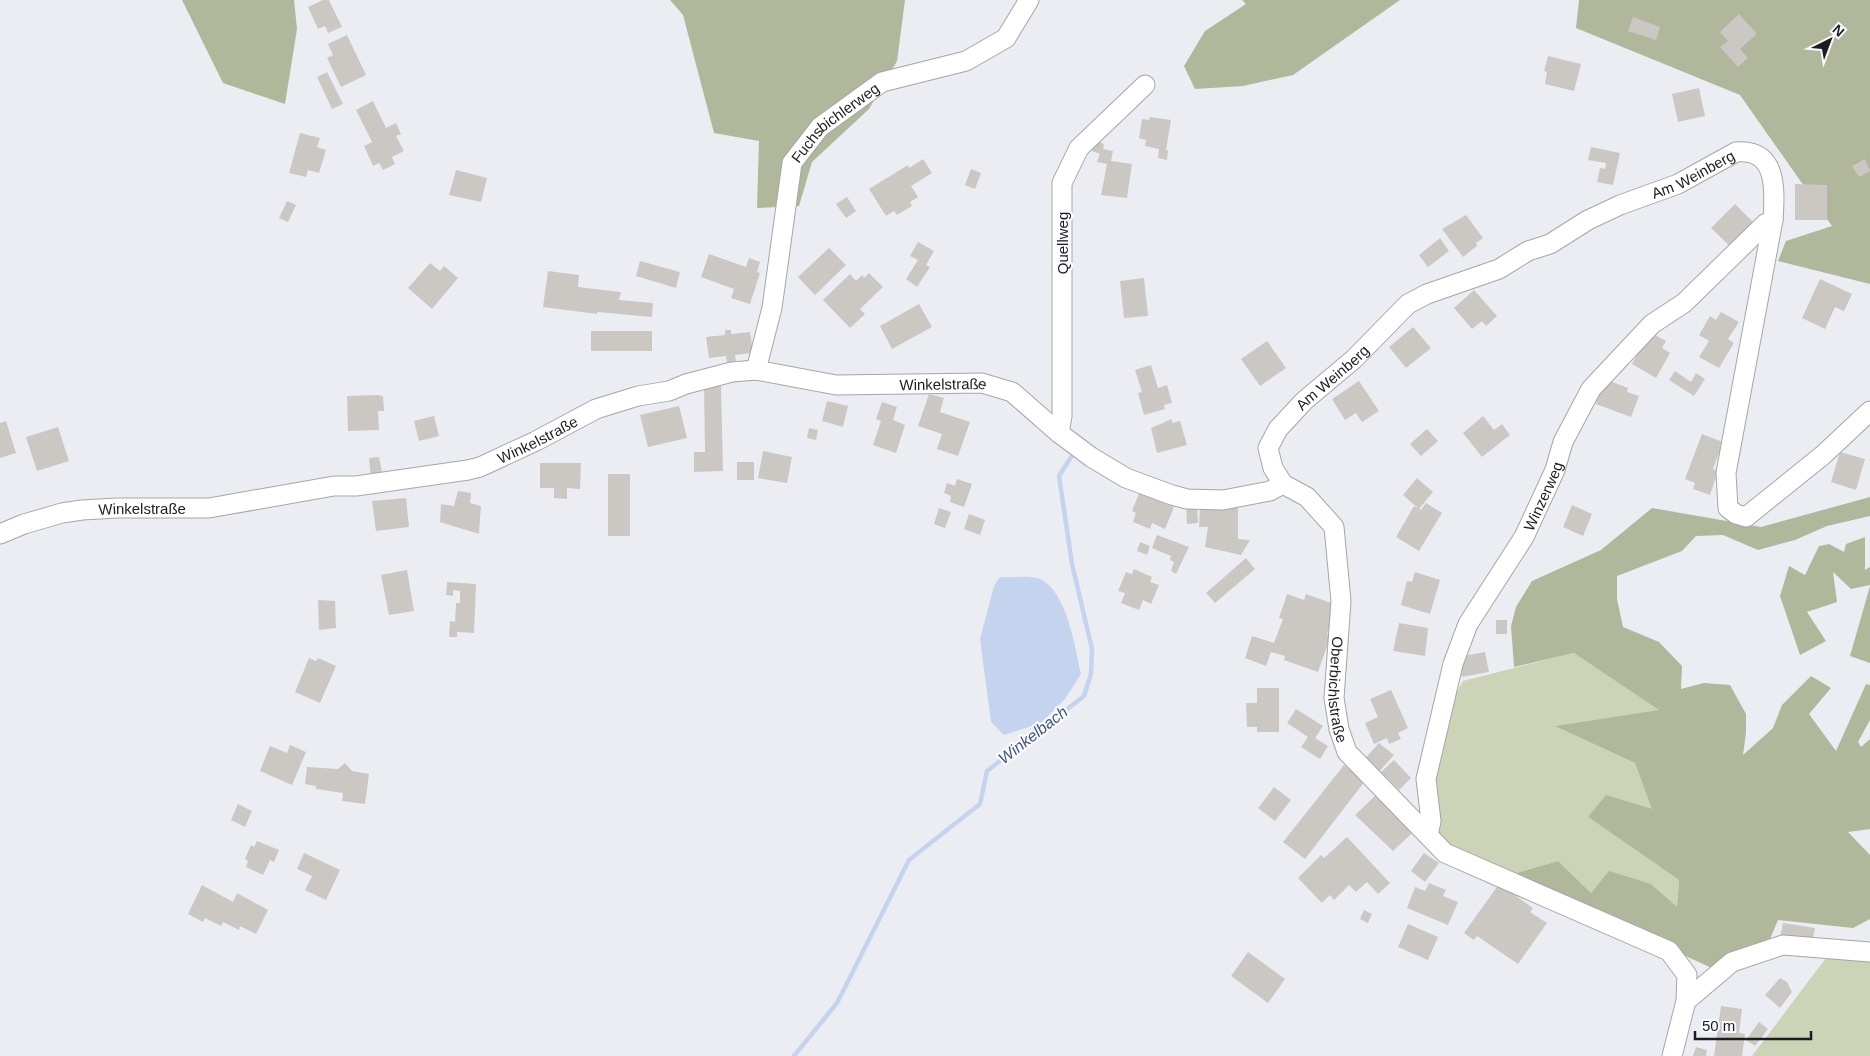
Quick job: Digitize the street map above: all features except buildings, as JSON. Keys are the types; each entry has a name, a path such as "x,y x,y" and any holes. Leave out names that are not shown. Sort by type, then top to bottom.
{"street":[{"name":"Fuchsbichlerweg","path":"756,370 772,308 792,163 820,126 882,82 966,61 1006,38 1029,0"},
{"name":"Quellweg","path":"1059,434 1062,416 1062,183 1079,148 1145,85"},
{"name":"Am Weinberg","path":"1283,484 1273,468 1268,448 1278,429 1304,401 1354,359 1402,308 1416,299 1499,269 1528,251 1550,244 1588,220 1620,205 1678,184 1736,152 1746,151 1759,156 1767,165 1776,190 1773,220 1726,473 1728,508 1736,514 1746,517 1823,454 1870,411"},
{"name":"Winzerweg","path":"1428,835 1431,820 1426,779 1453,664 1468,624 1524,536 1555,470 1563,442 1586,397 1591,389 1652,324 1684,303 1765,224 1773,220"},
{"name":"Winkelstraße","path":"0,534 24,524 62,513 82,510 209,508 334,486 356,486 468,470 480,467 536,441 596,409 638,396 669,391 686,384 732,372 756,370 836,385 982,383 1012,392 1059,434"},
{"path":"1059,434 1091,457 1126,478 1187,499 1223,500 1270,491 1283,484"},
{"name":"Oberbichlstraße","path":"1283,484 1307,496 1334,527 1341,601 1334,698 1339,729 1347,752 1446,852 1459,860 1669,951 1687,975 1686,1000 1672,1056"},
{"path":"1686,1000 1732,962 1784,946 1870,952"}],"green space":[{"path":"182,0 294,0 297,29 285,104 223,83"},
{"path":"670,0 905,0 897,61 869,109 812,162 799,206 757,208 759,141 714,133 683,15"},
{"path":"1242,0 1400,0 1293,75 1243,86 1195,89 1184,66 1205,31 1246,4"},
{"path":"1579,0 1870,0 1870,284 1778,261 1786,241 1832,226 1740,95 1576,28"},
{"path":"1870,497 1870,516 1827,526 1795,540 1758,550 1723,535 1696,536 1682,551 1617,576 1617,599 1623,627 1659,642 1682,666 1681,689 1704,683 1730,685 1746,714 1743,755 1773,728 1782,705 1811,676 1831,688 1809,714 1836,751 1866,684 1870,685 1870,720 1858,742 1861,747 1870,739 1870,829 1848,832 1870,855 1870,919 1853,928 1778,920 1770,939 1714,969 1509,875 1558,861 1591,893 1609,871 1651,884 1677,907 1679,880 1588,817 1606,795 1652,809 1635,763 1555,726 1659,710 1574,653 1514,667 1511,626 1516,607 1532,581 1601,550 1652,508 1761,527"},
{"path":"1865,537 1865,570 1870,567 1870,585 1851,589 1833,572 1837,602 1807,612 1826,641 1800,655 1780,596 1789,566 1805,575 1819,546 1829,544 1844,552 1846,544"},
{"path":"1870,586 1870,663 1850,656"},
{"path":"1574,653 1660,710 1556,726 1635,763 1653,810 1588,817 1679,880 1677,908 1651,884 1591,893 1558,861 1509,875 1426,833 1448,708 1463,681"},
{"path":"1829,954 1870,955 1870,1056 1752,1056"}],"water":[{"path":"1000,577 1036,578 1049,585 1063,607 1073,636 1081,674 1065,699 1041,723 1004,735 991,722 980,639 994,586"}],"waterway":[{"name":"Winkelbach","path":"794,1056 837,1003 909,860 980,804 987,771 1084,696 1091,674 1092,649 1072,564 1059,476 1075,451"}]}
